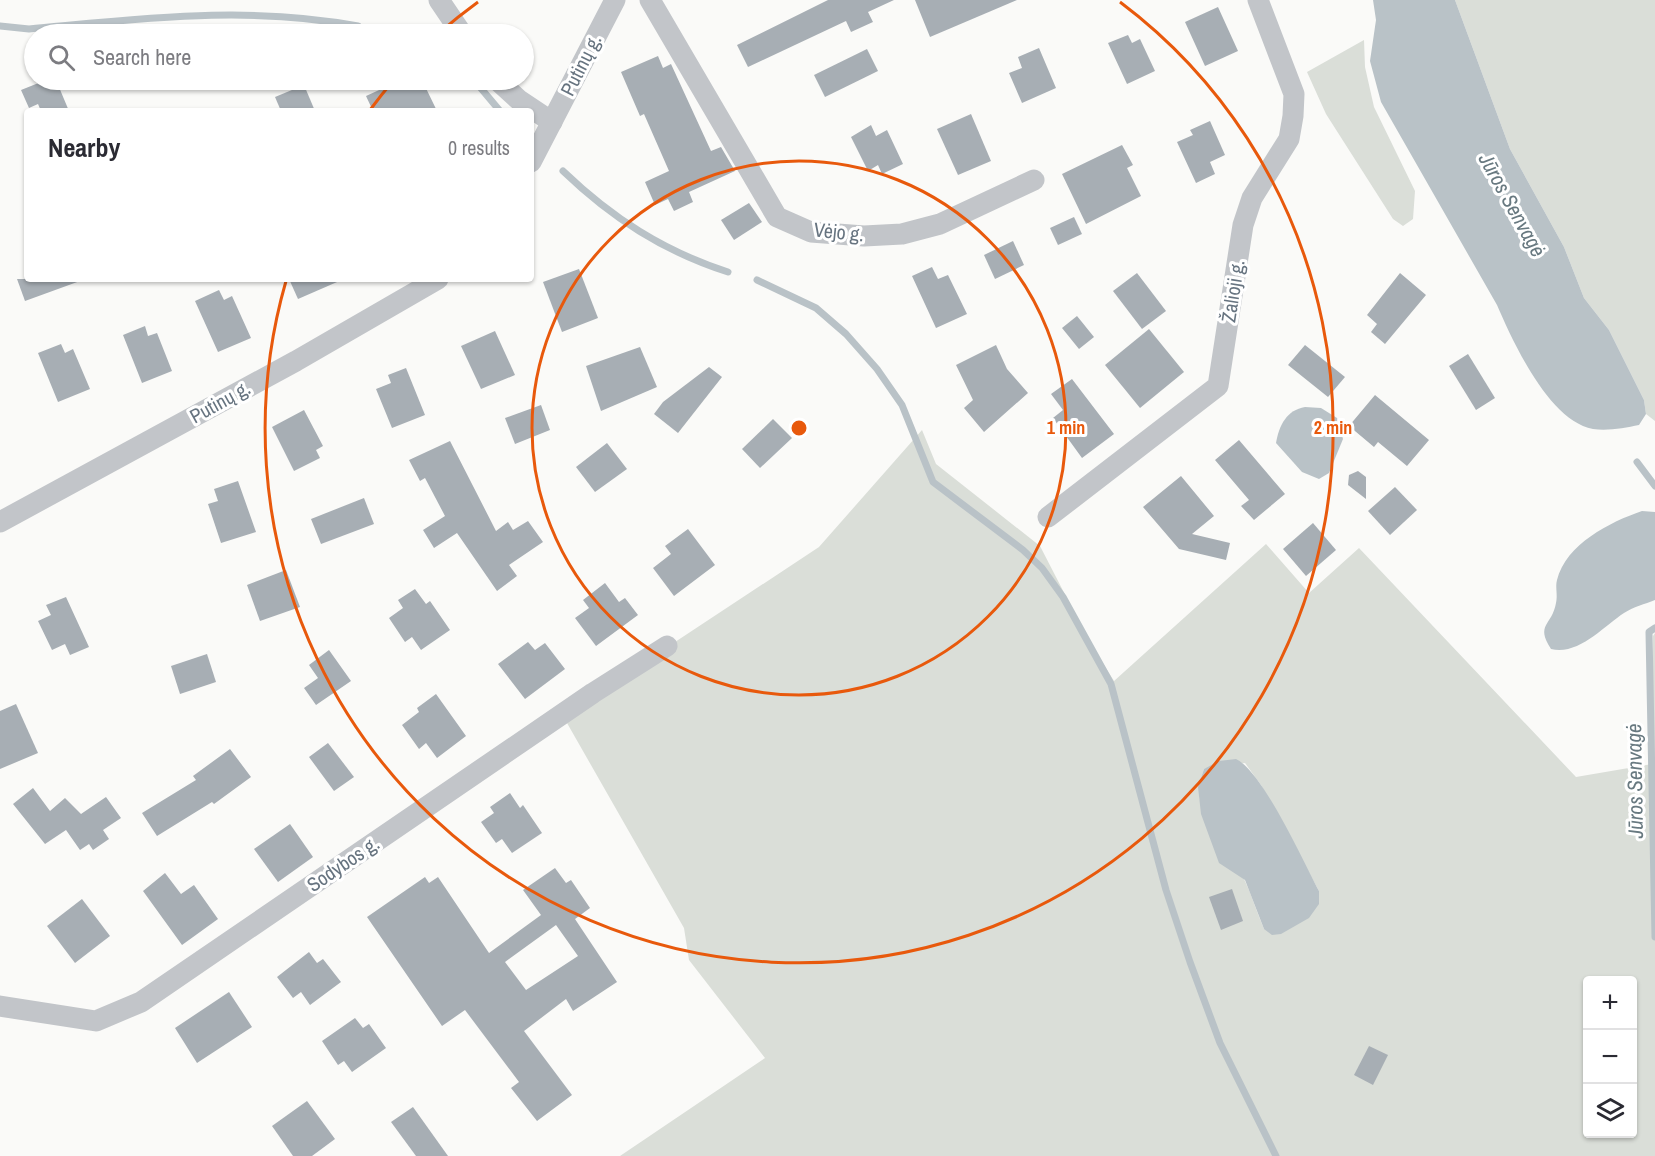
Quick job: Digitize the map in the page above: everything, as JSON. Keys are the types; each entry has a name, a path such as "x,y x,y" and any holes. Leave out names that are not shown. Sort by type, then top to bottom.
{"street":[{"path":"439,0 455,24"},
{"name":"Putinų g.","path":"534,156 615,0"},
{"name":"Vėjo g.","path":"650,0 777,217 811,231 864,236 902,234 940,224 1034,180"},
{"name":"Žalioji g.","path":"1048,517 1218,386 1243,225 1252,198 1289,139 1293,116 1294,94 1258,0"},
{"path":"508,90 531,108"},
{"path":"534,110 552,122"},
{"name":"Putinų g.","path":"0,522 296,361 433,282"},
{"name":"Sodybos g.","path":"0,1006 96,1021 141,1002 585,699 668,646"}],"shaded area":[{"path":"1455,0 1655,0 1655,421 1646,414 1644,400 1609,330 1584,298 1564,247 1510,149"},
{"path":"1364,40 1365,67 1374,107 1415,191 1413,219 1403,226 1393,219 1326,114 1307,72"},
{"path":"922,430 936,464 1040,546 1089,641 1114,681 1266,544 1309,593 1359,548 1576,777 1652,764 1653,636 1655,633 1655,1156 620,1156 765,1058 689,960 684,928 563,716 819,547","holes":["1245,763 1261,785 1319,891 1264,929 1245,881 1211,829 1200,802 1200,787 1204,769"]}],"water":[{"path":"1373,0 1455,0 1510,149 1564,247 1584,298 1609,330 1644,400 1646,414 1639,425 1599,430 1577,423 1562,411 1534,378 1497,305 1381,102 1370,61 1376,20"},
{"path":"1305,407 1321,408 1337,418 1343,439 1329,473 1319,479 1302,472 1276,443 1285,419 1293,411"},
{"path":"1642,511 1655,512 1655,600 1628,611 1581,644 1561,650 1551,649 1546,641 1544,630 1554,611 1557,600 1556,583 1562,567 1579,545 1591,536 1616,521"},
{"path":"1236,759 1247,767 1270,799 1319,891 1319,904 1309,918 1281,934 1272,935 1264,929 1245,880 1219,863 1201,814 1198,787 1204,769 1219,761"}],"building":[{"path":"828,0 894,0 868,12 873,22 851,32 846,21 748,67 737,45"},
{"path":"915,0 1017,0 930,37"},
{"path":"1218,7 1238,51 1205,66 1185,22"},
{"path":"1128,35 1132,43 1140,39 1155,71 1127,84 1108,43"},
{"path":"1039,48 1056,88 1022,103 1009,73 1022,68 1018,57"},
{"path":"867,49 878,71 825,97 814,75"},
{"path":"658,56 663,68 671,64 711,151 721,147 735,171 689,192 693,202 674,211 668,199 655,205 645,182 669,171 644,114 640,116 621,72"},
{"path":"21,90 60,90 68,108 40,108 38,104 29,108"},
{"path":"292,90 306,90 314,108 280,108 275,97"},
{"path":"379,90 427,90 436,108 372,108 366,96"},
{"path":"971,114 991,161 958,175 937,129"},
{"path":"1210,121 1225,155 1210,162 1215,174 1196,183 1177,142 1193,135 1190,130"},
{"path":"871,125 876,136 887,130 903,164 882,174 878,165 868,171 851,137"},
{"path":"1122,145 1133,165 1127,168 1141,196 1086,224 1062,174"},
{"path":"749,203 762,222 734,240 721,220"},
{"path":"1074,217 1082,234 1058,245 1050,228"},
{"path":"1013,241 1024,265 995,279 984,255"},
{"path":"932,267 938,279 948,275 967,314 936,328 912,276"},
{"path":"579,269 598,318 562,332 543,282"},
{"path":"1137,273 1166,311 1142,329 1113,291"},
{"path":"1400,273 1426,295 1385,344 1371,332 1377,324 1367,315"},
{"path":"17,279 24,279 24,282 77,282 25,301"},
{"path":"290,282 337,282 298,299"},
{"path":"219,290 224,300 232,296 251,338 218,352 195,301"},
{"path":"1077,316 1094,337 1079,349 1062,328"},
{"path":"145,326 148,336 157,333 172,371 142,383 123,335"},
{"path":"1149,329 1184,372 1140,408 1105,365"},
{"path":"495,331 515,375 481,389 461,346"},
{"path":"61,344 65,353 73,349 90,389 58,402 38,353"},
{"path":"996,345 1007,369 1028,393 984,432 964,408 973,400 956,365"},
{"path":"1305,345 1345,377 1328,397 1288,365"},
{"path":"640,347 657,387 601,411 586,366"},
{"path":"1468,354 1495,398 1476,410 1449,366"},
{"path":"709,367 722,377 678,433 654,414 663,402"},
{"path":"406,368 425,415 392,428 376,389 391,383 388,375"},
{"path":"1072,379 1114,434 1082,458 1053,418 1063,410 1051,394"},
{"path":"1375,395 1429,440 1407,466 1378,442 1374,447 1349,426"},
{"path":"541,405 550,430 515,444 505,418"},
{"path":"304,410 323,446 316,450 320,458 294,471 272,427"},
{"path":"773,419 792,438 760,468 742,449"},
{"path":"1239,440 1285,494 1254,520 1241,506 1249,500 1215,460"},
{"path":"450,441 496,531 508,522 513,530 528,521 543,542 509,565 517,576 497,591 457,533 434,548 423,530 445,516 425,478 420,481 409,460"},
{"path":"607,443 627,469 595,492 576,467"},
{"path":"1358,471 1366,477 1366,499 1348,485 1349,475"},
{"path":"1181,476 1214,516 1192,534 1230,543 1226,560 1179,549 1143,507"},
{"path":"238,481 256,532 221,543 208,504 218,501 214,489"},
{"path":"1395,487 1417,510 1390,535 1368,511"},
{"path":"364,498 374,524 321,544 311,519"},
{"path":"1313,523 1336,550 1306,576 1283,549"},
{"path":"688,529 715,565 674,596 653,568 671,554 665,546"},
{"path":"286,570 300,607 260,621 247,585"},
{"path":"605,583 619,602 625,598 638,615 596,646 575,618 589,608 583,600"},
{"path":"415,589 426,604 430,601 450,630 421,650 412,637 405,642 389,618 403,608 398,600"},
{"path":"66,597 89,647 70,655 65,644 52,650 38,621 51,615 46,605"},
{"path":"528,642 535,650 545,643 565,669 525,699 498,664"},
{"path":"329,650 351,681 316,705 304,688 318,678 309,665"},
{"path":"207,654 216,682 180,694 171,666"},
{"path":"436,694 466,736 437,758 426,743 419,749 402,725 419,712 417,708"},
{"path":"16,704 38,753 0,769 0,711"},
{"path":"328,743 354,777 334,791 309,757"},
{"path":"230,749 251,777 214,804 212,802 157,836 142,813 196,780 193,776"},
{"path":"33,788 50,811 65,798 81,814 106,797 121,818 103,830 109,839 93,850 89,844 80,850 66,830 45,844 13,804"},
{"path":"510,793 520,808 523,805 542,833 512,853 502,839 496,843 481,822 494,813 490,807"},
{"path":"290,824 313,857 278,882 254,849"},
{"path":"555,868 566,883 571,880 590,908 575,919 617,982 573,1011 566,999 524,1031 572,1095 537,1121 511,1088 519,1082 465,1010 442,1026 367,917 425,877 429,883 438,877 489,953 541,915 523,890","holes":["556,925 578,956 526,990 505,962"]},
{"path":"165,873 181,894 194,885 218,919 182,945 143,891"},
{"path":"1232,889 1243,921 1221,930 1209,897"},
{"path":"82,899 110,936 75,963 47,926"},
{"path":"309,952 317,963 323,959 341,982 310,1005 301,992 293,998 277,977"},
{"path":"229,992 252,1027 197,1063 175,1028"},
{"path":"355,1018 363,1028 369,1024 386,1048 352,1072 344,1061 338,1065 322,1041"},
{"path":"1369,1046 1388,1055 1373,1085 1354,1075"},
{"path":"307,1101 335,1139 312,1156 293,1156 272,1126"},
{"path":"413,1107 448,1156 416,1156 391,1122"}],"waterway":[{"path":"85,24 153,18 234,15 275,16 344,24"},
{"path":"0,26 24,28"},
{"path":"482,90 497,108"},
{"path":"563,171 600,204 640,231 682,254 728,272"},
{"path":"757,280 816,308 846,334 877,369 902,405 933,482 1023,550 1042,568 1063,597 1111,684 1166,890 1190,962 1220,1043 1276,1156"},
{"name":"Jūros Senvagė","path":"1637,462 1655,486"},
{"name":"Jūros Senvagė","path":"1655,628 1649,632 1655,937"}]}
